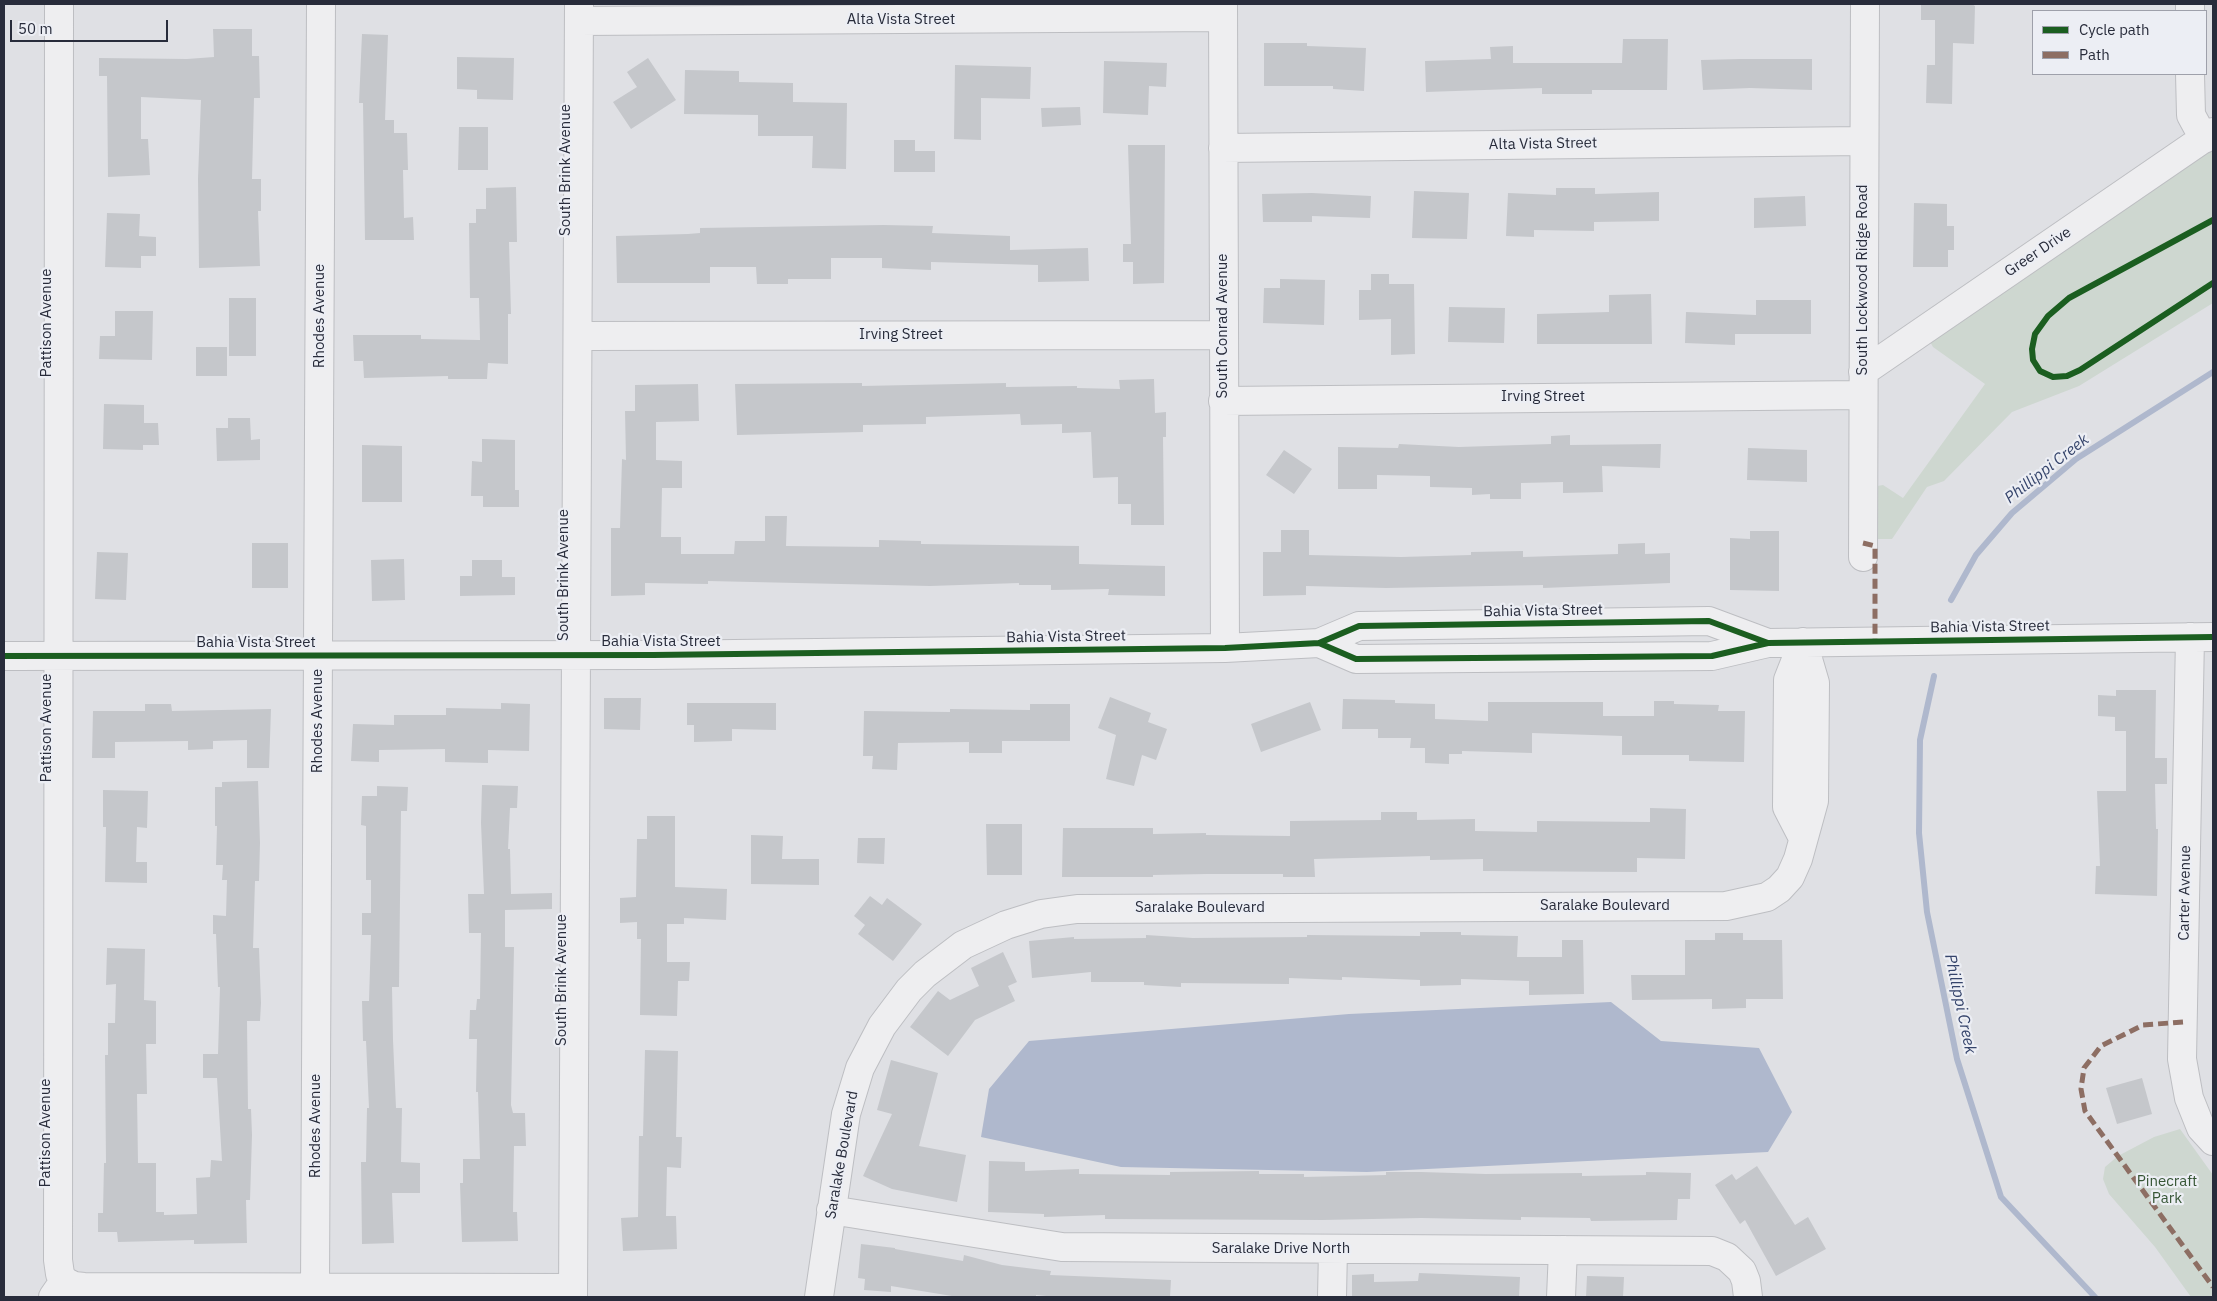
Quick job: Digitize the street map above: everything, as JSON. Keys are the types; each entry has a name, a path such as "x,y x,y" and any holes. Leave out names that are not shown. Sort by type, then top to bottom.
{"street":[{"name":"Pattison Avenue","path":"59,4 59,1289"},
{"name":"Rhodes Avenue","path":"315,1288 321,4"},
{"name":"South Lockwood Ridge Road","path":"1863,557 1864,4"},
{"name":"Alta Vista Street","path":"579,12 1223,10"},
{"name":"South Conrad Avenue","path":"1223,10 1225,648"},
{"name":"South Brink Avenue","path":"573,1292 579,12"},
{"path":"2190,75 2191,115 2209,136"},
{"name":"Greer Drive","path":"1863,384 2209,136"},
{"name":"Alta Vista Street","path":"1223,148 1863,141"},
{"name":"Irving Street","path":"578,336 1224,335"},
{"name":"Irving Street","path":"1223,401 1863,384"},
{"name":"Bahia Vista Street","path":"4,656 576,655 1225,648 1319,643 1356,659 1712,656 1768,643 2202,637"},
{"name":"Carter Avenue","path":"2202,637 2182,1059 2188,1098 2201,1128 2213,1141"},
{"name":"Saralake Boulevard","path":"819,1297 846,1114 852,1089 860,1068 882,1026 909,990 938,963 963,946 1006,924 1041,914 1077,909 1726,906 1748,903 1767,897 1779,889 1790,877 1798,859 1814,801 1815,684 1803,642"},
{"name":"Saralake Drive North","path":"832,1210 1062,1247 1712,1252 1732,1260 1744,1276 1748,1297"},
{"path":"1332,1249 1332,1297"},
{"path":"1560,1297 1563,1250"},
{"path":"59,1289 74,1286 573,1292"}],"green space":[{"path":"2213,143 2213,303 2079,386 2012,412 1944,481 1927,487 1892,539 1872,539 1872,487 1883,485 1903,498 1985,384 1933,347 1928,338"},
{"name":"Pinecraft Park","path":"2180,1129 2213,1175 2213,1297 2191,1297 2155,1247 2109,1194 2103,1179 2105,1167 2118,1156 2154,1137"}],"water":[{"path":"1611,1002 1661,1041 1759,1048 1792,1112 1768,1152 1367,1172 1121,1167 981,1137 989,1089 1029,1041 1349,1014"}],"building":[{"path":"1921,4 1972,4 1975,6 1974,44 1953,43 1952,104 1926,103 1927,65 1935,65 1935,20 1921,20"},
{"path":"213,29 252,29 252,56 259,56 260,98 254,98 252,179 261,179 261,211 258,211 260,266 199,268 198,178 201,100 141,97 141,139 148,139 150,175 108,177 107,76 99,76 99,58 187,59 214,57"},
{"path":"362,34 388,35 385,120 394,120 394,133 407,133 408,170 403,170 404,218 413,217 414,240 365,240 363,103 359,103"},
{"path":"1623,39 1668,39 1667,90 1592,90 1592,94 1542,94 1542,88 1426,92 1425,61 1491,59 1490,47 1513,46 1513,63 1622,63"},
{"path":"1264,43 1307,43 1307,46 1366,48 1364,91 1333,89 1333,86 1264,86"},
{"path":"457,57 514,58 513,100 477,99 477,90 457,89"},
{"path":"648,58 676,100 631,129 613,102 637,87 627,72"},
{"path":"1812,59 1812,90 1750,88 1703,90 1701,60"},
{"path":"1104,61 1167,63 1166,87 1149,86 1148,115 1103,113"},
{"path":"955,65 1031,67 1030,99 981,98 981,140 954,139"},
{"path":"685,70 739,71 739,82 793,83 793,102 847,103 846,169 812,168 813,136 758,136 758,115 684,114"},
{"path":"1080,107 1081,125 1042,127 1041,108"},
{"path":"459,127 488,127 488,170 458,170"},
{"path":"894,140 915,140 915,151 935,151 935,172 894,172"},
{"path":"1128,145 1165,145 1164,283 1133,284 1133,262 1123,262 1123,244 1131,244"},
{"path":"516,187 517,242 509,242 511,314 508,314 508,364 488,363 487,379 448,379 448,376 364,378 363,361 354,361 353,335 421,335 421,339 480,340 479,298 470,298 469,223 476,223 476,209 486,209 486,188"},
{"path":"1556,188 1595,188 1595,194 1659,192 1659,221 1594,222 1594,231 1534,230 1534,237 1506,236 1508,193 1556,195"},
{"path":"1414,191 1469,193 1467,239 1412,238"},
{"path":"1312,193 1371,196 1370,218 1312,216 1312,222 1263,222 1262,194"},
{"path":"1805,196 1806,226 1754,228 1754,198"},
{"path":"1914,203 1947,204 1947,226 1954,226 1954,250 1948,250 1948,267 1913,267"},
{"path":"107,213 140,214 139,236 156,237 156,256 141,256 141,268 105,267"},
{"path":"933,226 932,233 1010,236 1010,250 1088,248 1089,281 1038,282 1038,265 931,262 931,270 882,268 882,258 831,258 831,279 788,279 788,284 757,284 756,267 710,267 710,283 617,283 616,236 700,233 700,228"},
{"path":"1371,274 1389,274 1389,284 1414,284 1415,354 1391,355 1391,319 1359,320 1359,290 1371,290"},
{"path":"1280,279 1325,280 1324,325 1263,323 1264,288 1280,288"},
{"path":"1651,294 1652,344 1537,344 1537,314 1609,312 1609,295"},
{"path":"229,298 256,298 256,356 229,356"},
{"path":"1756,300 1811,300 1811,334 1735,334 1735,345 1685,343 1686,312 1756,315"},
{"path":"1449,307 1505,308 1504,343 1448,342"},
{"path":"115,311 153,311 152,360 99,359 100,336 115,336"},
{"path":"196,347 227,347 227,376 196,376"},
{"path":"1154,379 1155,413 1166,412 1166,437 1163,437 1164,525 1131,525 1131,504 1118,504 1118,477 1093,478 1091,432 1062,433 1062,424 1021,425 1020,414 926,417 926,424 863,425 863,432 737,435 735,384 862,383 862,386 1006,383 1006,387 1077,386 1077,388 1120,389 1119,380"},
{"path":"698,384 699,421 656,422 656,460 682,461 682,488 662,488 661,537 681,537 681,554 734,554 735,541 765,541 765,516 787,516 786,546 879,547 879,540 921,541 921,544 1079,546 1079,564 1165,566 1165,596 1108,595 1109,589 1051,590 1051,585 1019,585 1019,583 930,586 708,581 708,584 645,583 645,595 611,596 611,528 620,528 622,459 626,460 625,411 635,411 635,385"},
{"path":"104,404 144,405 144,423 158,423 159,445 143,445 143,450 103,449"},
{"path":"228,418 250,418 251,440 260,439 260,460 217,461 216,428 228,428"},
{"path":"1570,435 1570,445 1661,444 1660,468 1602,466 1603,492 1563,493 1563,482 1521,483 1521,499 1490,499 1490,494 1472,495 1472,488 1430,487 1430,476 1377,475 1377,489 1338,489 1338,447 1398,448 1399,444 1459,447 1551,444 1551,436"},
{"path":"482,439 515,440 515,490 519,490 519,507 483,507 483,496 471,496 472,461 482,462"},
{"path":"362,445 402,446 402,502 362,502"},
{"path":"1748,448 1807,450 1807,482 1747,480"},
{"path":"1284,450 1312,469 1294,494 1266,475"},
{"path":"1281,530 1309,530 1309,555 1401,557 1471,555 1471,552 1523,551 1523,557 1618,554 1618,544 1645,543 1645,554 1670,553 1670,583 1543,588 1543,585 1386,588 1306,586 1306,595 1263,596 1263,552 1281,552"},
{"path":"1750,531 1779,531 1779,591 1730,590 1730,538 1750,539"},
{"path":"252,543 288,543 288,588 252,588"},
{"path":"97,552 128,553 126,600 95,599"},
{"path":"404,559 405,600 372,601 371,560"},
{"path":"472,560 502,560 502,577 515,577 515,595 460,596 460,576 472,576"},
{"path":"2116,690 2156,690 2155,758 2167,758 2167,784 2155,784 2156,829 2158,829 2157,896 2095,894 2096,866 2100,866 2097,791 2126,791 2126,731 2115,731 2115,717 2098,716 2098,695 2116,696"},
{"path":"1110,697 1151,713 1148,722 1167,729 1156,760 1142,755 1134,786 1106,779 1116,735 1098,728"},
{"path":"604,698 641,698 640,730 604,729"},
{"path":"1343,699 1395,700 1395,703 1435,704 1435,719 1488,721 1488,702 1603,702 1603,716 1654,716 1654,701 1674,701 1674,704 1719,705 1718,711 1745,711 1744,762 1689,761 1689,755 1622,755 1622,736 1532,733 1532,753 1462,751 1462,754 1449,754 1449,764 1425,763 1425,748 1410,748 1411,738 1378,738 1378,729 1342,729"},
{"path":"1310,702 1321,730 1261,752 1251,724"},
{"path":"501,703 530,704 529,751 488,750 488,763 445,762 445,749 379,750 379,762 351,761 353,724 394,725 394,715 446,715 446,708 501,709"},
{"path":"687,703 776,703 776,730 732,729 732,741 694,742 694,725 687,725"},
{"path":"145,704 171,704 172,711 271,709 269,768 247,768 247,740 213,741 213,749 188,750 188,741 115,742 115,758 92,758 93,711 145,711"},
{"path":"1030,704 1070,704 1070,741 1002,741 1002,753 969,753 969,742 898,743 897,770 872,769 873,756 863,756 864,711 950,712 950,709 1030,710"},
{"path":"258,781 259,881 255,881 253,948 259,948 261,1003 260,1021 247,1021 248,1109 251,1109 252,1135 250,1200 246,1200 247,1243 194,1244 194,1240 118,1242 117,1232 98,1232 98,1213 103,1213 104,1163 106,1163 105,1055 108,1055 108,1023 115,1023 116,984 106,985 107,948 145,949 144,1000 156,1001 156,1044 146,1044 147,1094 137,1094 138,1163 156,1163 156,1212 164,1212 164,1215 197,1214 196,1178 210,1177 211,1160 222,1161 217,1078 203,1078 203,1054 218,1054 220,987 218,987 216,934 213,934 213,915 226,916 227,880 222,880 223,865 216,865 215,787 222,787 222,782"},
{"path":"482,785 518,786 517,808 510,808 508,849 510,849 511,894 552,893 552,909 505,910 505,947 514,947 511,1105 513,1113 525,1113 526,1146 514,1146 513,1212 517,1212 518,1241 462,1242 460,1183 463,1183 463,1159 480,1159 478,1092 476,1092 477,1039 469,1039 470,1010 476,1010 477,999 480,999 481,933 469,933 468,894 484,894 481,823"},
{"path":"377,786 408,787 407,811 401,811 399,987 392,987 393,1040 396,1108 402,1108 401,1162 420,1163 420,1193 392,1193 394,1243 362,1244 361,1162 366,1162 367,1108 369,1108 366,1041 363,1041 362,1001 369,1001 371,935 362,935 362,913 371,913 371,880 366,880 366,826 361,825 362,796 377,796"},
{"path":"103,790 148,791 147,828 137,827 136,862 147,862 147,883 105,882 106,827 103,827"},
{"path":"1650,808 1686,809 1685,859 1637,858 1637,872 1483,871 1483,859 1430,860 1430,856 1314,859 1315,877 1283,877 1283,874 1207,874 1153,875 1153,877 1062,877 1063,828 1153,828 1153,834 1206,833 1206,835 1290,836 1290,821 1381,820 1381,812 1417,812 1417,820 1475,819 1475,831 1537,832 1537,821 1650,822"},
{"path":"647,816 675,816 675,887 727,889 726,920 684,918 684,924 667,924 667,962 690,962 689,981 678,981 677,1016 640,1015 641,939 637,939 637,922 620,923 620,898 636,897 637,839 647,839"},
{"path":"986,824 1022,824 1022,875 987,875"},
{"path":"751,835 783,836 782,859 819,859 819,885 751,884"},
{"path":"858,838 885,838 884,864 857,863"},
{"path":"870,896 882,905 887,898 922,924 893,961 858,934 865,925 854,916"},
{"path":"1420,932 1461,932 1461,935 1518,936 1517,957 1562,957 1562,940 1583,940 1584,994 1529,995 1529,981 1461,979 1461,985 1420,986 1420,980 1342,977 1342,980 1289,978 1289,984 1181,983 1181,987 1144,985 1144,982 1091,982 1091,972 1032,978 1029,941 1074,937 1074,939 1146,938 1146,935 1193,938 1307,937 1307,935 1420,936"},
{"path":"1715,933 1743,933 1743,940 1782,940 1783,999 1746,999 1746,1008 1712,1009 1712,999 1632,1000 1631,975 1685,975 1685,940 1715,940"},
{"path":"1003,952 1017,982 1008,986 1015,1001 975,1020 948,1056 910,1027 938,991 950,1000 979,986 971,968"},
{"path":"645,1050 678,1051 676,1137 682,1137 681,1168 667,1167 666,1216 676,1216 677,1249 623,1251 621,1218 638,1217 639,1136 643,1136"},
{"path":"891,1060 938,1073 919,1146 966,1155 957,1202 892,1189 863,1176 892,1114 877,1110"},
{"path":"2142,1078 2152,1114 2117,1124 2106,1088"},
{"path":"989,1161 1025,1162 1025,1171 1079,1169 1079,1174 1170,1175 1170,1172 1259,1171 1259,1174 1304,1174 1304,1177 1386,1175 1386,1172 1582,1173 1582,1176 1646,1175 1646,1172 1691,1173 1690,1199 1678,1199 1677,1220 1591,1221 1590,1218 1521,1217 1521,1220 1422,1218 1322,1220 1105,1219 1105,1215 1044,1217 1044,1214 988,1212"},
{"path":"1757,1166 1795,1225 1808,1217 1826,1249 1776,1276 1745,1220 1740,1224 1715,1185 1732,1174 1736,1180"},
{"path":"861,1244 895,1248 963,1261 964,1255 1002,1265 1051,1271 1050,1275 1171,1280 1170,1297 1057,1297 1036,1295 1036,1297 958,1297 891,1286 891,1292 864,1290 865,1279 858,1278"},
{"path":"1419,1273 1520,1277 1519,1297 1352,1297 1352,1275 1374,1274 1374,1282 1418,1281"},
{"path":"1587,1276 1624,1277 1623,1297 1586,1297"}],"waterway":[{"name":"Phillippi Creek","path":"1951,600 1976,555 2012,513 2076,459 2213,372"},
{"name":"Phillippi Creek","path":"1934,676 1920,740 1919,833 1927,912 1957,1059 2001,1197 2095,1297"}],"marked path":[{"path":"1863,543 1875,546 1875,641"},
{"path":"2183,1022 2143,1025 2101,1046 2084,1068 2081,1089 2085,1111 2213,1287"}],"cycle path":[{"path":"2213,220 2069,298 2048,316 2035,334 2032,349 2033,360 2040,371 2053,377 2067,376 2080,370 2213,283"},
{"path":"4,656 653,655 1225,648 1319,643 1359,626 1709,621 1768,643"},
{"path":"1319,643 1356,659 1712,656 1768,643 2213,637"}]}
